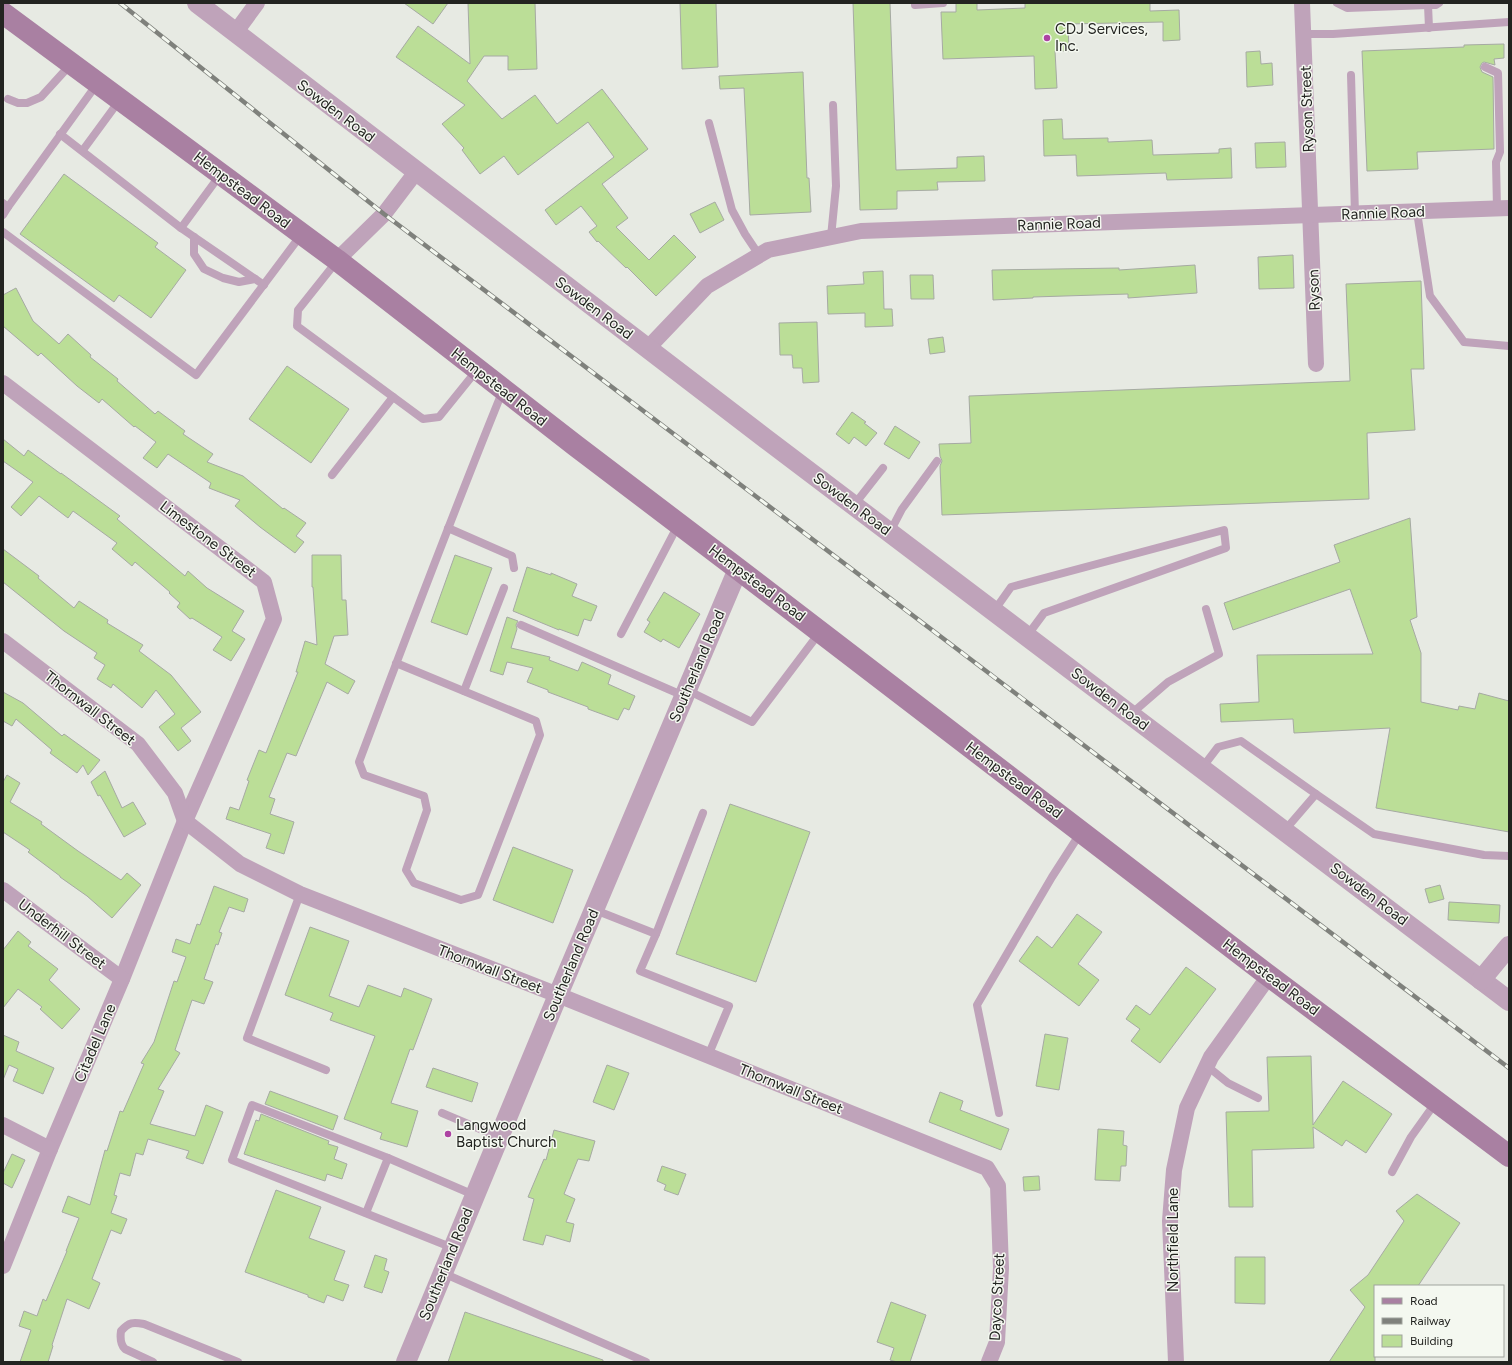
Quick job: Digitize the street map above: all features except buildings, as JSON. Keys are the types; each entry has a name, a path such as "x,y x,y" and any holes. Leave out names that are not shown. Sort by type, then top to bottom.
{"main road":[{"name":"Hempstead Road","path":"3,12 337,260 582,451 1269,976 1509,1156"}],"street":[{"name":"Sowden Road","path":"197,3 647,349 1509,1000"},
{"path":"235,33 257,3"},
{"name":"Ryson Street","path":"1302,3 1311,216"},
{"path":"337,260 384,214 416,172"},
{"name":"Rannie Road","path":"647,349 707,286 768,250 861,231 1503,208"},
{"name":"Ryson","path":"1311,216 1316,364"},
{"name":"Limestone Street","path":"3,383 264,582 274,619 185,821"},
{"name":"Southerland Road","path":"406,1362 558,995 738,569"},
{"name":"Thornwall Street","path":"3,641 138,744 175,794 185,821 240,864 300,894 558,995 987,1168 998,1186 1000,1232"},
{"name":"Citadel Lane","path":"3,1266 50,1149 122,979 185,821"},
{"name":"Underhill Street","path":"3,890 122,979"},
{"path":"1481,980 1509,946"},
{"name":"Northfield Lane","path":"1176,1362 1170,1221 1174,1170 1187,1108 1211,1057 1269,976"},
{"path":"3,1125 50,1149"},
{"name":"Dayco Street","path":"989,1362 997,1342 1001,1268 1000,1232"}],"lane":[{"path":"915,5 943,3"},
{"path":"1337,3 1347,8 1436,5 1439,3"},
{"path":"1428,5 1429,28"},
{"path":"1304,34 1333,34 1509,22"},
{"path":"8,99 18,103 28,102 41,97 71,63"},
{"path":"1485,67 1498,73 1500,152 1496,162 1503,208"},
{"path":"1351,75 1355,214"},
{"path":"3,215 6,205 98,83"},
{"path":"83,150 120,99"},
{"path":"831,237 836,186 833,105"},
{"path":"709,123 732,210 745,234 759,255"},
{"path":"60,134 83,150 181,228 264,285"},
{"path":"181,228 221,174"},
{"path":"1417,212 1430,296 1464,342 1509,346"},
{"path":"3,232 196,375 302,234"},
{"path":"194,237 194,254 204,270 223,278 239,282 255,279"},
{"path":"337,260 298,310 297,326 423,419 439,418 478,369"},
{"path":"396,662 536,721 540,735 478,894 461,900 414,883 406,870 428,810 424,796 364,775 359,762 396,662 503,389"},
{"path":"332,475 393,397"},
{"path":"890,532 902,509 937,461"},
{"path":"854,505 883,468"},
{"path":"621,634 678,524"},
{"path":"448,528 512,556 514,568"},
{"path":"994,611 1012,587 1224,530 1226,548 1044,613 1027,636"},
{"path":"464,691 504,588"},
{"path":"1131,714 1168,682 1219,654 1206,609"},
{"path":"521,625 752,722 820,632"},
{"path":"1202,768 1218,747 1241,741 1374,834 1484,855 1509,856"},
{"path":"1285,830 1316,794"},
{"path":"702,812 656,934 640,971 729,1006 708,1056"},
{"path":"1000,1113 977,1005 1052,877 1081,832"},
{"path":"300,894 247,1038 326,1070"},
{"path":"594,910 656,934"},
{"path":"1207,1066 1228,1083 1258,1098"},
{"path":"1392,1172 1410,1138 1436,1102"},
{"path":"453,1248 232,1160 252,1105 388,1158 474,1196"},
{"path":"442,1113 499,1137"},
{"path":"366,1213 388,1158"},
{"path":"443,1273 646,1362"},
{"path":"153,1362 122,1347 120,1330 127,1324 134,1322 144,1324 238,1362"}],"railway":[{"path":"120,3 384,214 1509,1068"}],"place":[{"name":"CDJ Services, Inc.","path":"1047,38"},
{"name":"Langwood Baptist Church","path":"448,1134"}]}
